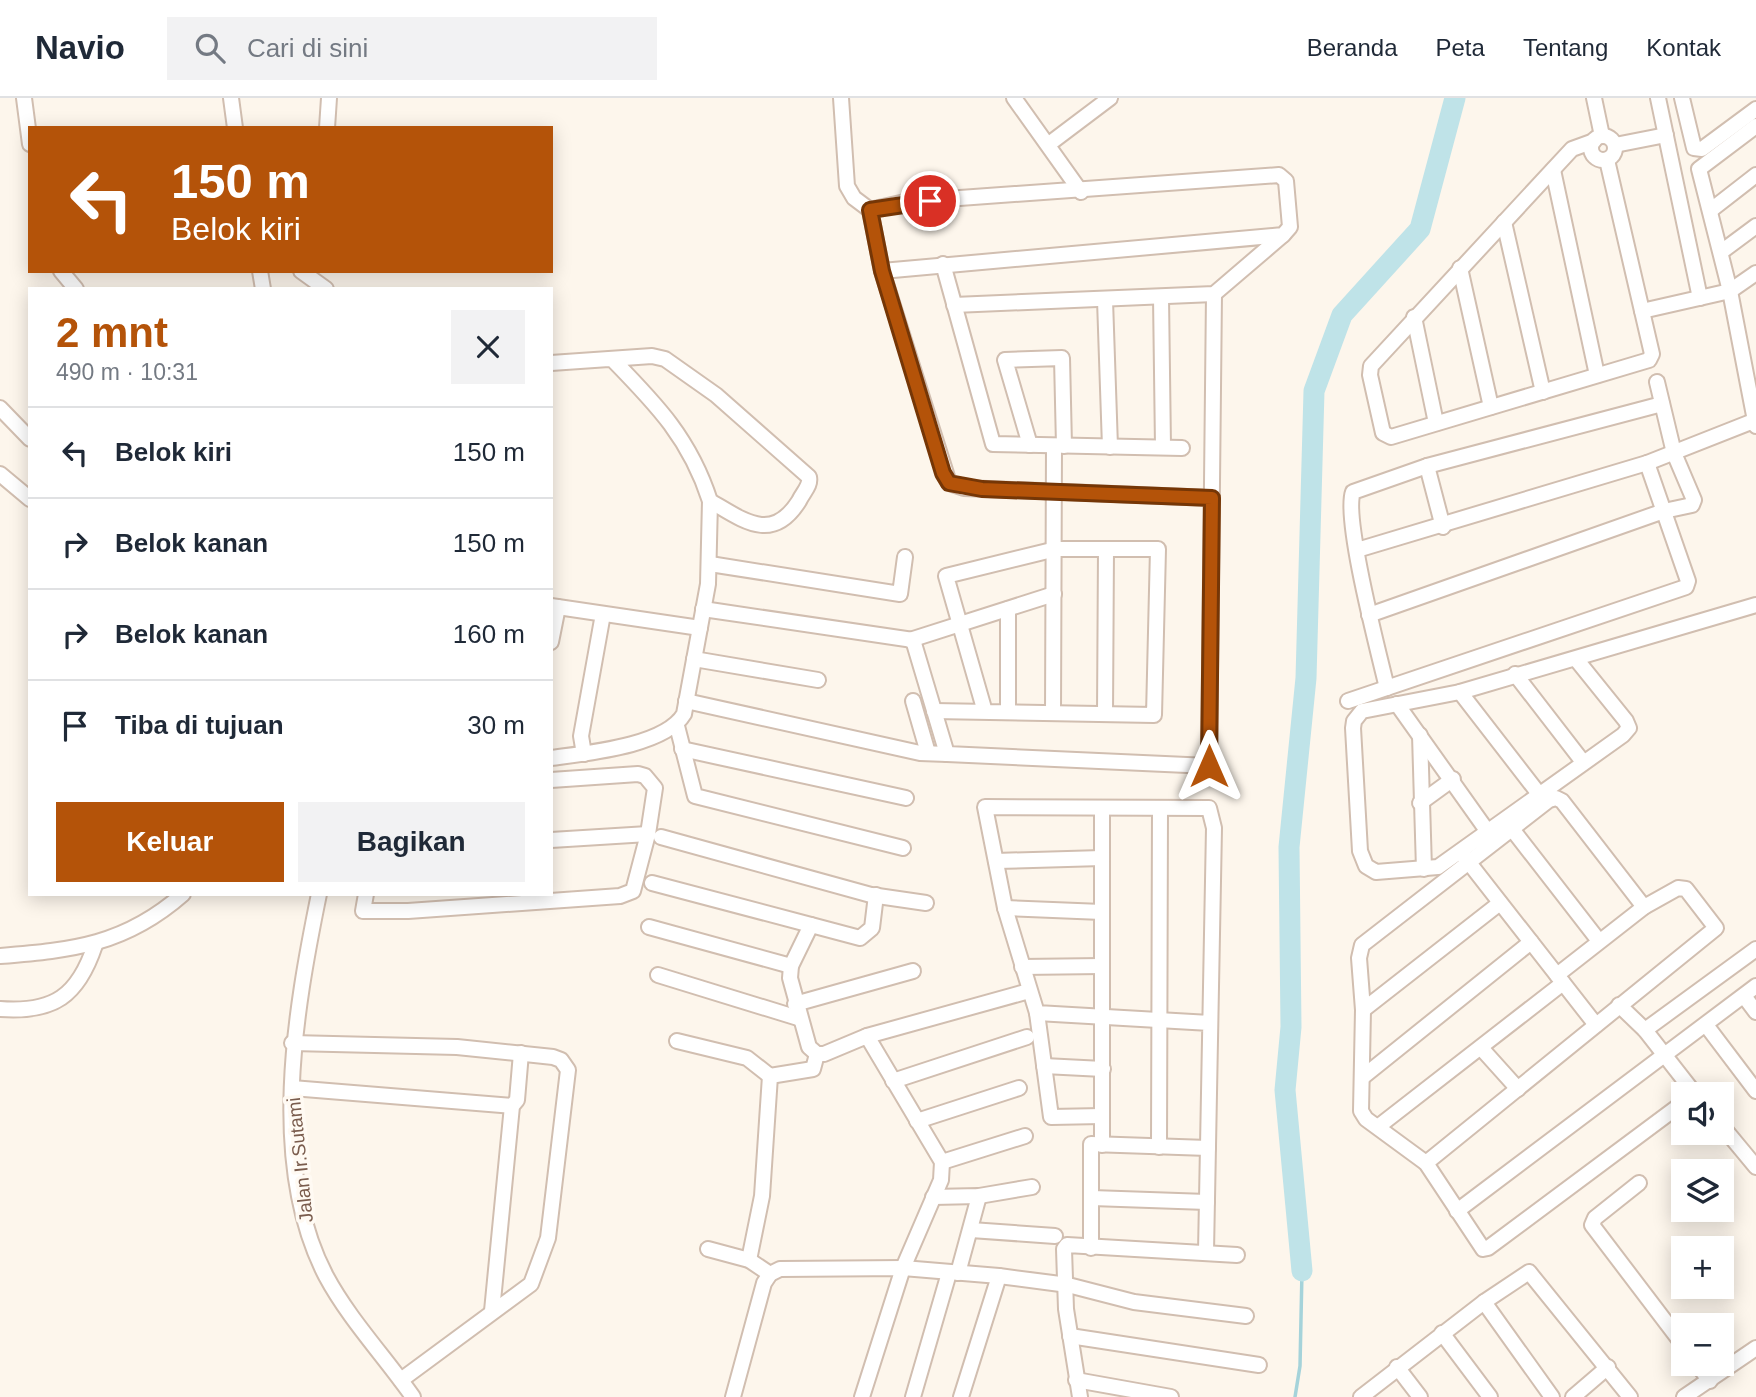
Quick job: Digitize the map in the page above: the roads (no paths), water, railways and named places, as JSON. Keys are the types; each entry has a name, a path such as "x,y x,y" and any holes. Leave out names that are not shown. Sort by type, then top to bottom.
{"street":[{"path":"24,98 28,129"},
{"path":"231,98 236,126"},
{"path":"327,126 329,98"},
{"path":"841,98 847,186 854,198 870,210 882,271 943,473 949,483 964,488 1212,498"},
{"path":"1049,144 1111,98"},
{"path":"1594,98 1598,139 1593,155 1600,160 1607,160 1614,154 1615,145 1611,138 1598,139 1575,146 1371,366 1370,374 1384,435 1391,437 1650,358 1642,311 1607,160"},
{"path":"1658,98 1700,298"},
{"path":"1682,98 1694,148 1702,149 1756,109"},
{"path":"1022,101 1081,192"},
{"path":"1357,550 1443,527 1647,463 1755,422 1751,376 1742,353 1711,209 1699,169 1756,126"},
{"path":"1615,145 1666,135"},
{"path":"1553,170 1597,375"},
{"path":"870,210 905,202 1081,192 1279,175 1286,181 1290,227 1214,294 954,305"},
{"path":"1711,209 1756,175"},
{"path":"1504,222 1543,391"},
{"path":"1721,252 1756,226"},
{"path":"882,271 1283,235"},
{"path":"943,264 993,444 1182,447"},
{"path":"1460,268 1491,407"},
{"path":"63,273 74,287"},
{"path":"304,273 323,287"},
{"path":"1642,311 1730,291 1756,273"},
{"path":"686,701 928,753 1209,766 1214,294"},
{"path":"1161,298 1163,447"},
{"path":"1105,300 1110,447"},
{"path":"1414,317 1436,423"},
{"path":"1742,353 1756,342"},
{"path":"553,363 652,356 677,366 716,395 810,479 793,510 783,519 768,525 748,523 710,501"},
{"path":"1030,445 1005,360 1062,358 1059,446 1053,492 1056,549 1053,713"},
{"path":"613,360 673,424 692,456 710,501 710,564 686,701 677,726 691,790 701,799 902,848"},
{"path":"1368,615 1664,511 1690,507 1694,502 1674,453 1657,382"},
{"path":"1387,688 1368,615 1357,550 1351,500 1353,492 1427,466 1662,404"},
{"path":"0,408 28,437"},
{"path":"1348,701 1686,587 1688,582 1647,463"},
{"path":"1427,466 1443,527"},
{"path":"0,474 28,497"},
{"path":"934,710 985,712 1154,715 1158,549 1056,549 946,576 985,712"},
{"path":"1105,714 1106,549"},
{"path":"710,564 900,594 905,557"},
{"path":"703,610 910,640 1054,594"},
{"path":"1644,907 1559,799 1549,800 1512,829 1465,858 1424,869 1376,872 1366,866 1360,851 1354,721 1368,709 1460,692 1756,605"},
{"path":"553,624 555,606 700,628"},
{"path":"1008,712 1009,609"},
{"path":"584,754 581,736 603,614"},
{"path":"910,640 913,640 947,754"},
{"path":"694,659 818,680"},
{"path":"1576,659 1629,728 1623,736 1488,832 1465,858 1362,945 1359,958 1364,1076 1361,1111 1426,1163 1479,1247 1488,1248 1671,1112"},
{"path":"1515,674 1583,762"},
{"path":"1460,692 1539,794"},
{"path":"913,701 928,753"},
{"path":"1397,704 1453,779 1488,832"},
{"path":"553,758 584,754 654,737 677,726"},
{"path":"1420,734 1424,869"},
{"path":"682,749 906,798"},
{"path":"366,896 363,911 408,911 620,896 633,891 654,835 655,788 645,776 553,780"},
{"path":"1420,803 1453,779"},
{"path":"1102,1116 1051,1117 1037,1013 1005,908 985,807 1209,808 1214,828 1206,1252"},
{"path":"1102,808 1102,1145"},
{"path":"1159,1147 1160,808"},
{"path":"1512,829 1599,941"},
{"path":"553,841 654,835 876,895 926,903"},
{"path":"996,861 1102,858"},
{"path":"1465,858 1596,1025"},
{"path":"652,883 860,938 872,928 876,895"},
{"path":"1379,1126 1482,1049 1599,941 1644,907 1682,887 1716,928 1426,1163"},
{"path":"0,956 71,950 95,945 149,920 180,896"},
{"name":"Jalan Ir.Sutami","path":"318,896 292,1043 295,1149 307,1230 327,1277 413,1397"},
{"path":"1363,1010 1500,902"},
{"path":"1005,908 1102,912"},
{"path":"811,925 792,966 797,1011 809,1047 817,1054"},
{"path":"649,927 792,966"},
{"path":"1364,1076 1531,942"},
{"path":"0,1009 43,1007 63,998 82,979 95,945"},
{"path":"1645,1030 1756,949"},
{"path":"1022,967 1102,966"},
{"path":"658,975 797,1011 913,971"},
{"path":"1457,1211 1663,1053 1706,1025 1756,986"},
{"path":"817,1054 867,1036 1029,991"},
{"path":"1744,996 1756,1012"},
{"path":"1619,1005 1645,1030 1686,1082"},
{"path":"1037,1013 1210,1023"},
{"path":"1706,1025 1756,1091"},
{"path":"862,1397 903,1268 941,1180 942,1162 867,1036"},
{"path":"893,1082 1027,1037"},
{"path":"677,1041 747,1058 770,1076 813,1069 817,1054"},
{"path":"292,1043 457,1047 521,1053 561,1060 568,1070 542,1257 531,1284 401,1380"},
{"path":"1482,1049 1518,1089"},
{"path":"492,1311 512,1106 517,1100 521,1053"},
{"path":"1044,1066 1102,1069"},
{"path":"750,1260 762,1196 770,1076"},
{"path":"292,1088 512,1106"},
{"path":"917,1121 1019,1088"},
{"path":"942,1162 1025,1136"},
{"path":"1734,1140 1756,1165"},
{"path":"1091,1248 1091,1144 1208,1148"},
{"path":"1639,1183 1595,1218 1592,1225 1671,1329"},
{"path":"933,1197 979,1196 1032,1187"},
{"path":"913,1397 953,1273 971,1230 979,1196"},
{"path":"1092,1198 1207,1202"},
{"path":"971,1230 1055,1236"},
{"path":"1080,1397 1066,1309 1068,1285 1064,1249 1072,1244 1091,1248 1237,1255"},
{"path":"708,1249 750,1260 770,1274"},
{"path":"733,1397 764,1283 770,1274 780,1269 903,1268 999,1276 1068,1285 1134,1302 1245,1317"},
{"path":"1361,1397 1484,1302 1532,1272 1630,1397"},
{"path":"961,1397 999,1276"},
{"path":"1484,1302 1552,1397"},
{"path":"1442,1334 1490,1397"},
{"path":"1070,1336 1259,1365"},
{"path":"1684,1397 1756,1348"},
{"path":"1397,1367 1420,1397"},
{"path":"1573,1397 1608,1367"},
{"path":"1706,1376 1710,1381"},
{"path":"1076,1380 1171,1397"}],"waterway":[{"path":"1302,1271 1285,1090 1291,1027 1289,847 1306,678 1314,391 1342,315 1420,229 1455,98"},
{"path":"1295,1397 1300,1366 1302,1271"}]}
